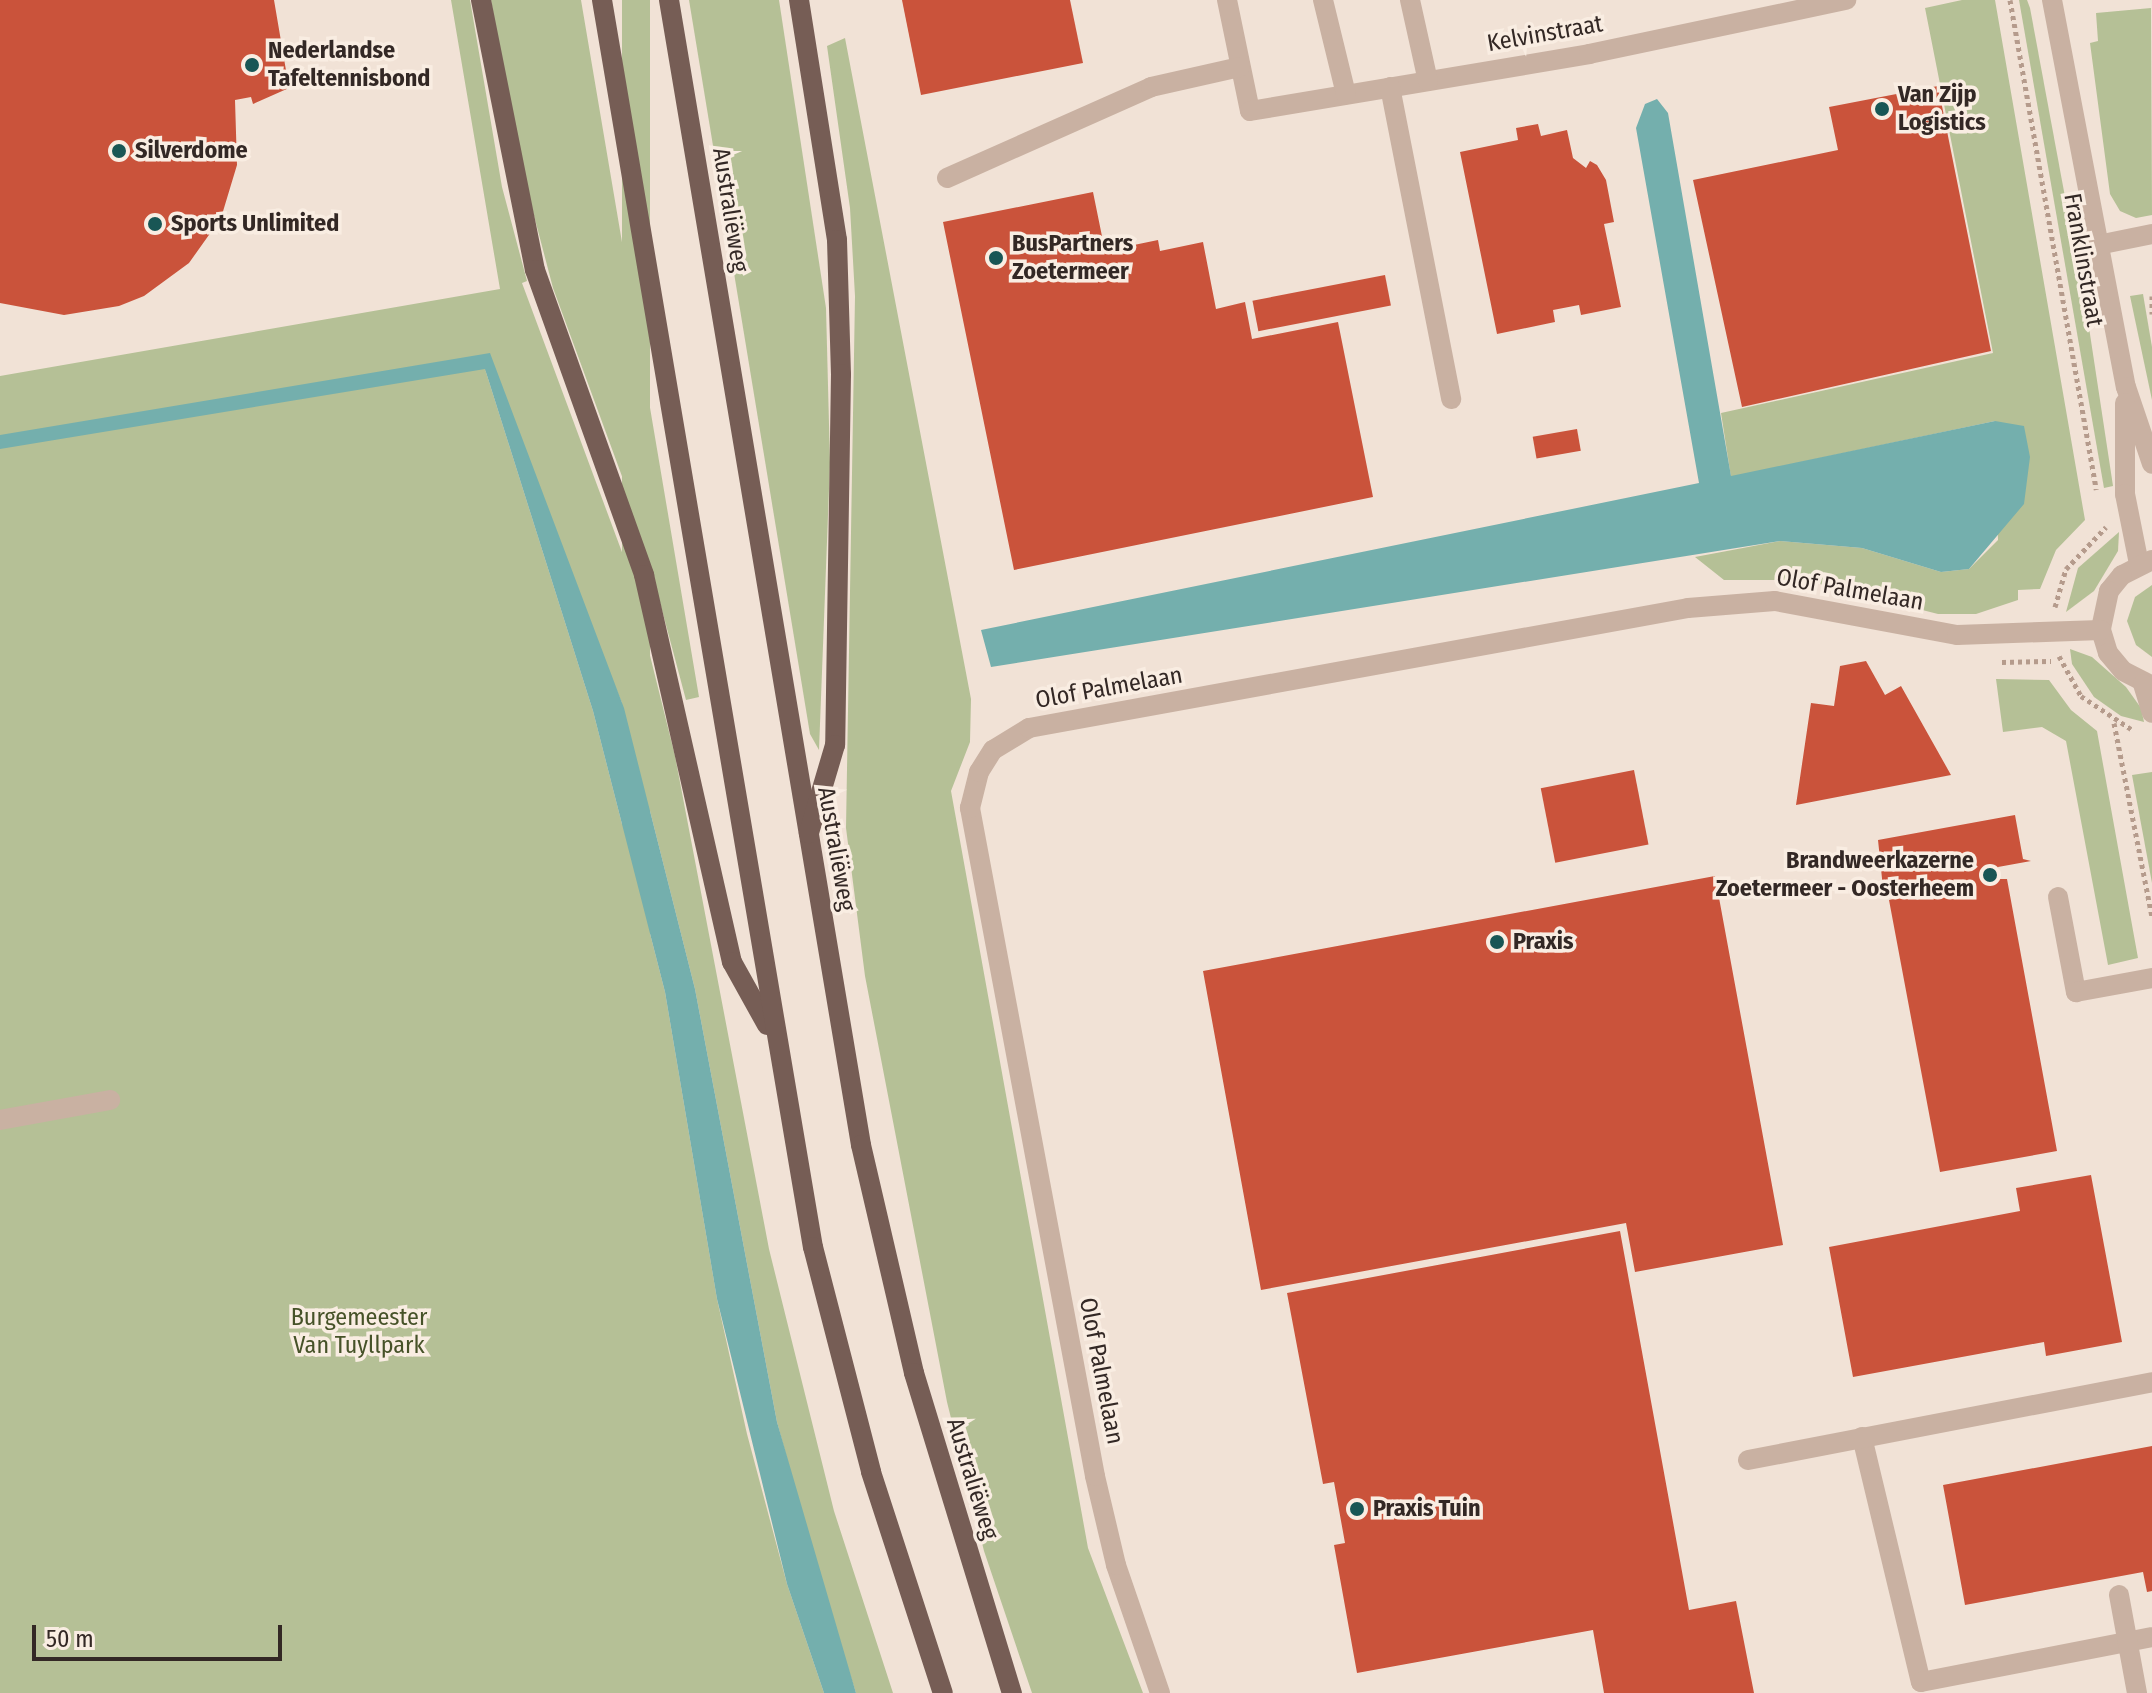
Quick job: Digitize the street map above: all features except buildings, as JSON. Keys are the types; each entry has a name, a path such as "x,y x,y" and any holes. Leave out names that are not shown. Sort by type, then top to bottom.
{"main road":[{"path":"481,0 535,270 644,575 732,962 775,1039"},
{"path":"602,0 775,1039 817,1262 871,1472 943,1693"},
{"name":"Australiëweg","path":"669,0 861,1145 910,1358 1012,1693"},
{"path":"799,0 837,240 841,374 835,745 808,839"}],"street":[{"name":"Kelvinstraat","path":"1227,0 1250,111 1589,54 1846,0"},
{"path":"1323,0 1346,94"},
{"path":"1410,0 1428,81"},
{"name":"Franklinstraat","path":"2052,0 2126,387 2152,464"},
{"path":"947,178 1151,87 1240,67"},
{"path":"1390,87 1451,399"},
{"path":"2098,245 2152,234"},
{"name":"Franklinstraat","path":"2126,387 2125,494 2145,562"},
{"path":"2145,562 2109,591 2101,630 2115,662 2147,685 2152,713"},
{"name":"Olof Palmelaan","path":"1160,1693 1116,1565 1095,1476 970,808 979,772 993,750 1029,728 1688,608 1775,601 1957,635 2101,630"},
{"path":"2058,897 2076,992 2152,978"},
{"path":"0,1120 110,1100"},
{"path":"1748,1460 2152,1382"},
{"path":"1862,1437 1921,1682 2152,1637"},
{"path":"2119,1595 2137,1693"}],"path":[{"name":"Franklinstraat","path":"2010,0 2099,503"},
{"path":"2152,296 2152,314"},
{"path":"2101,519 2103,529"},
{"path":"2114,722 2152,916"}],"green space":[{"name":"Burgemeester Van Tuyllpark","path":"451,0 470,0 502,187 527,281 522,283 629,571 675,756 769,1249 834,1511 893,1693 856,1693 823,1590 777,1422 695,989 624,708 485,369 593,711 665,992 717,1299 747,1434 787,1584 824,1693 0,1693 0,376 500,289"},
{"path":"491,0 581,0 699,697 686,700 638,520 553,288 515,143"},
{"path":"622,0 650,0 650,993 622,993"},
{"path":"689,0 779,0 826,308 830,463 819,750 810,734"},
{"path":"1962,0 1995,0 2085,520 2056,550 2040,589 2018,590 2018,600 1976,614 1938,614 1804,580 1724,580 1695,557 1780,541 1862,548 1941,572 1969,569 1998,540 1995,421 1731,477 1721,413 1993,353 1925,8"},
{"path":"2019,0 2027,0 2030,8 2088,321 2113,486 2104,488"},
{"path":"2151,8 2152,215 2136,218 2120,211 2110,194 2090,43 2098,41 2096,13"},
{"path":"845,38 971,699 970,742 951,791 1088,1548 1143,1693 1032,1693 984,1551 947,1402 865,976 846,828 855,296 850,208 827,46"},
{"path":"2143,294 2152,347 2152,400 2130,296"},
{"path":"2119,532 2118,551 2094,591 2066,612 2078,568"},
{"path":"2152,585 2152,657 2136,645 2127,621 2135,597"},
{"path":"2070,649 2092,657 2126,687 2141,708 2144,722 2121,716 2094,697 2072,664"},
{"path":"1996,679 2049,680 2071,710 2097,731 2138,958 2108,965 2066,741 2042,727 2003,732"},
{"path":"2152,772 2152,883 2132,775"}],"water":[{"path":"1657,99 1668,113 1731,476 1995,421 2024,426 2030,457 2024,504 1969,569 1941,572 1862,548 1780,541 991,667 981,630 1699,483 1636,128 1645,104"},
{"path":"490,353 624,708 695,989 777,1422 856,1693 824,1693 787,1584 717,1299 665,992 593,711 485,369 0,449 0,435"}],"place":[{"name":"Nederlandse Tafeltennisbond","path":"252,65"},
{"name":"Van Zijp Logistics","path":"1882,109"},
{"name":"Silverdome","path":"119,151"},
{"name":"Sports Unlimited","path":"155,224"},
{"name":"BusPartners Zoetermeer","path":"996,258"},
{"name":"Brandweerkazerne Zoetermeer - Oosterheem","path":"1990,875"},
{"name":"Praxis","path":"1497,942"},
{"name":"Praxis Tuin","path":"1357,1509"}]}
